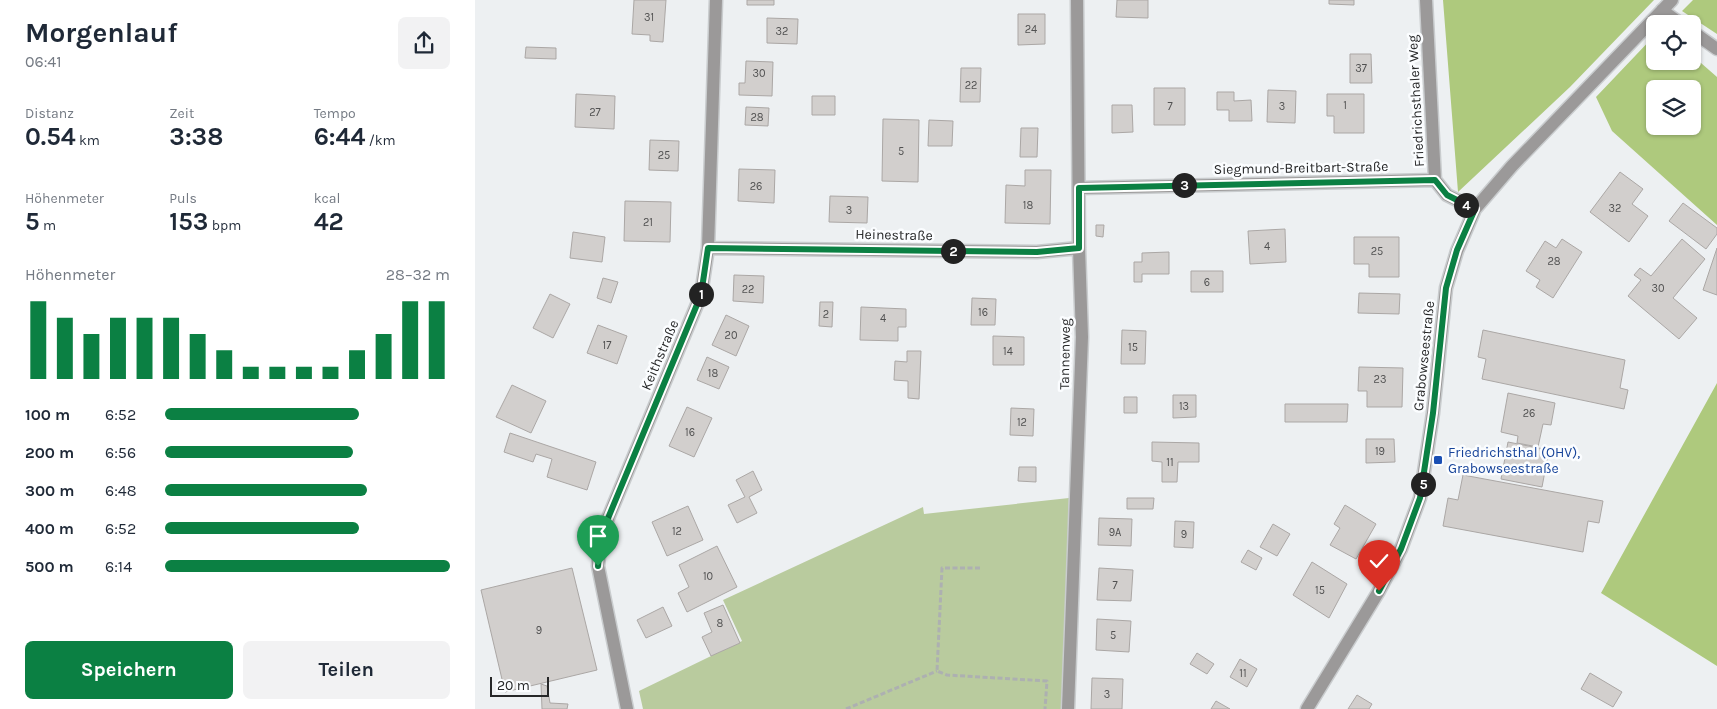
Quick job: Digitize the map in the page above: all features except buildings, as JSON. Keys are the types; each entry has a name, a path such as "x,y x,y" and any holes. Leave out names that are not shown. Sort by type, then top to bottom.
{"street":[{"name":"Keithstraße","path":"627,709 598,566 601,535 701,295 708,248 716,0"},
{"name":"Tannenweg","path":"1068,709 1082,337 1079,248 1077,0"},
{"name":"Friedrichsthaler Weg","path":"1426,0 1435,180 1447,195 1475,209"},
{"name":"Grabowseestraße","path":"1307,709 1379,591 1401,549 1420,498 1433,413 1446,288 1457,250 1475,209 1512,166 1672,0"},
{"path":"1662,10 1669,15"},
{"path":"1701,38 1717,49"},
{"name":"Siegmund-Breitbart-Straße","path":"1079,188 1435,180"},
{"name":"Heinestraße","path":"708,248 1037,252 1079,248"}],"path":[{"path":"937,671 942,568 980,568"},
{"path":"846,709 937,671 947,676 1047,681 1045,709"}],"green space":[{"path":"1443,0 1654,0 1570,87 1458,192"},
{"path":"1693,0 1717,0 1717,34 1701,23 1701,15 1688,15 1682,11"},
{"path":"1646,44 1646,70 1701,70 1701,63 1717,77 1717,225 1612,131 1596,97"},
{"path":"1717,383 1717,666 1601,593"},
{"path":"1069,498 1062,709 643,709 639,691 742,641 723,600 923,507 924,514"}],"place":[{"name":"Friedrichsthal (OHV), Grabowseestraße","path":"1438,460"}],"route":[{"path":"598,566 601,535 701,295 708,248 1037,252 1079,248 1079,188 1435,180 1447,195 1475,209 1457,250 1446,288 1433,413 1420,498 1401,549 1379,591"}]}
